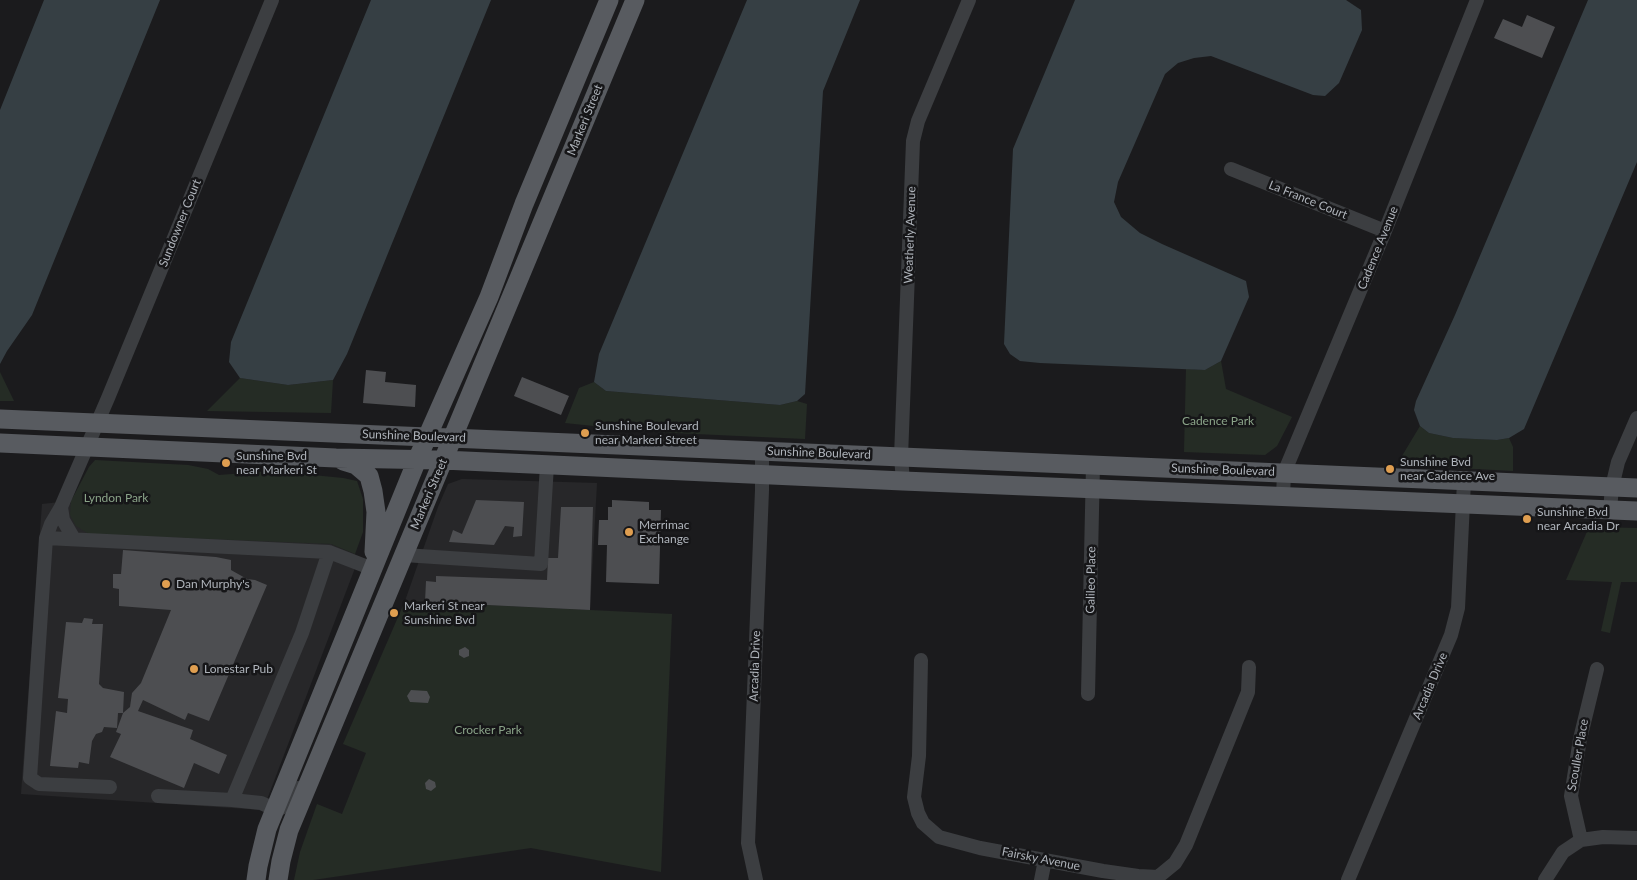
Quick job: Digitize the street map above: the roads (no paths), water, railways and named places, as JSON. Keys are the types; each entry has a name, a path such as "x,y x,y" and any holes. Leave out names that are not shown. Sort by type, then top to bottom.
{"main road":[{"name":"Markeri Street","path":"256,880 268,829 417,460 489,297 524,204 609,0"},
{"name":"Markeri Street","path":"278,880 280,861 289,830 635,0"},
{"path":"562,113 585,121"},
{"name":"Sunshine Boulevard","path":"0,419 1637,488"},
{"name":"Sunshine Boulevard","path":"0,443 1637,511"},
{"path":"336,458 356,465 369,476 376,512 373,568"}],"street":[{"name":"Sundowner Court","path":"46,538 97,424 272,0"},
{"name":"Weatherly Avenue","path":"903,481 901,456 913,141 918,121 968,0"},
{"name":"Cadence Avenue","path":"1283,497 1284,473 1385,231 1478,0"},
{"name":"La France Court","path":"1231,169 1385,231"},
{"path":"1610,510 1612,487 1618,462 1637,418"},
{"name":"Arcadia Drive","path":"756,880 748,843 762,451"},
{"path":"404,555 541,564 546,465"},
{"name":"Galileo Place","path":"1088,694 1093,465"},
{"name":"Arcadia Drive","path":"1348,880 1451,635 1458,608 1464,481"},
{"path":"61,507 63,520 74,539"},
{"path":"110,787 39,784 30,778 46,538 329,552 373,568"},
{"path":"232,800 302,633 329,552"},
{"name":"Fairsky Avenue","path":"921,660 919,756 914,797 923,823 939,837 980,848 1138,876 1158,876 1174,863 1186,845 1248,692 1249,667"},
{"name":"Scouller Place","path":"1580,840 1571,796 1580,739 1597,670"},
{"path":"158,796 261,803 276,810 291,803 329,713 350,685"},
{"path":"1546,880 1563,852 1580,840 1603,837 1637,838"},
{"path":"1041,880 1045,860"}],"place":[{"name":"Sunshine Boulevard near Markeri Street","path":"585,433"},
{"name":"Sunshine Bvd near Markeri St","path":"226,463"},
{"name":"Sunshine Bvd near Cadence Ave","path":"1390,469"},
{"name":"Sunshine Bvd near Arcadia Dr","path":"1527,519"},
{"name":"Merrimac Exchange","path":"629,532"},
{"name":"Dan Murphy's","path":"166,584"},
{"name":"Markeri St near Sunshine Bvd","path":"394,613"},
{"name":"Lonestar Pub","path":"194,669"}],"park label":[{"name":"Cadence Park","path":"1218,421"},
{"name":"Lyndon Park","path":"116,498"},
{"name":"Crocker Park","path":"488,730"}]}
